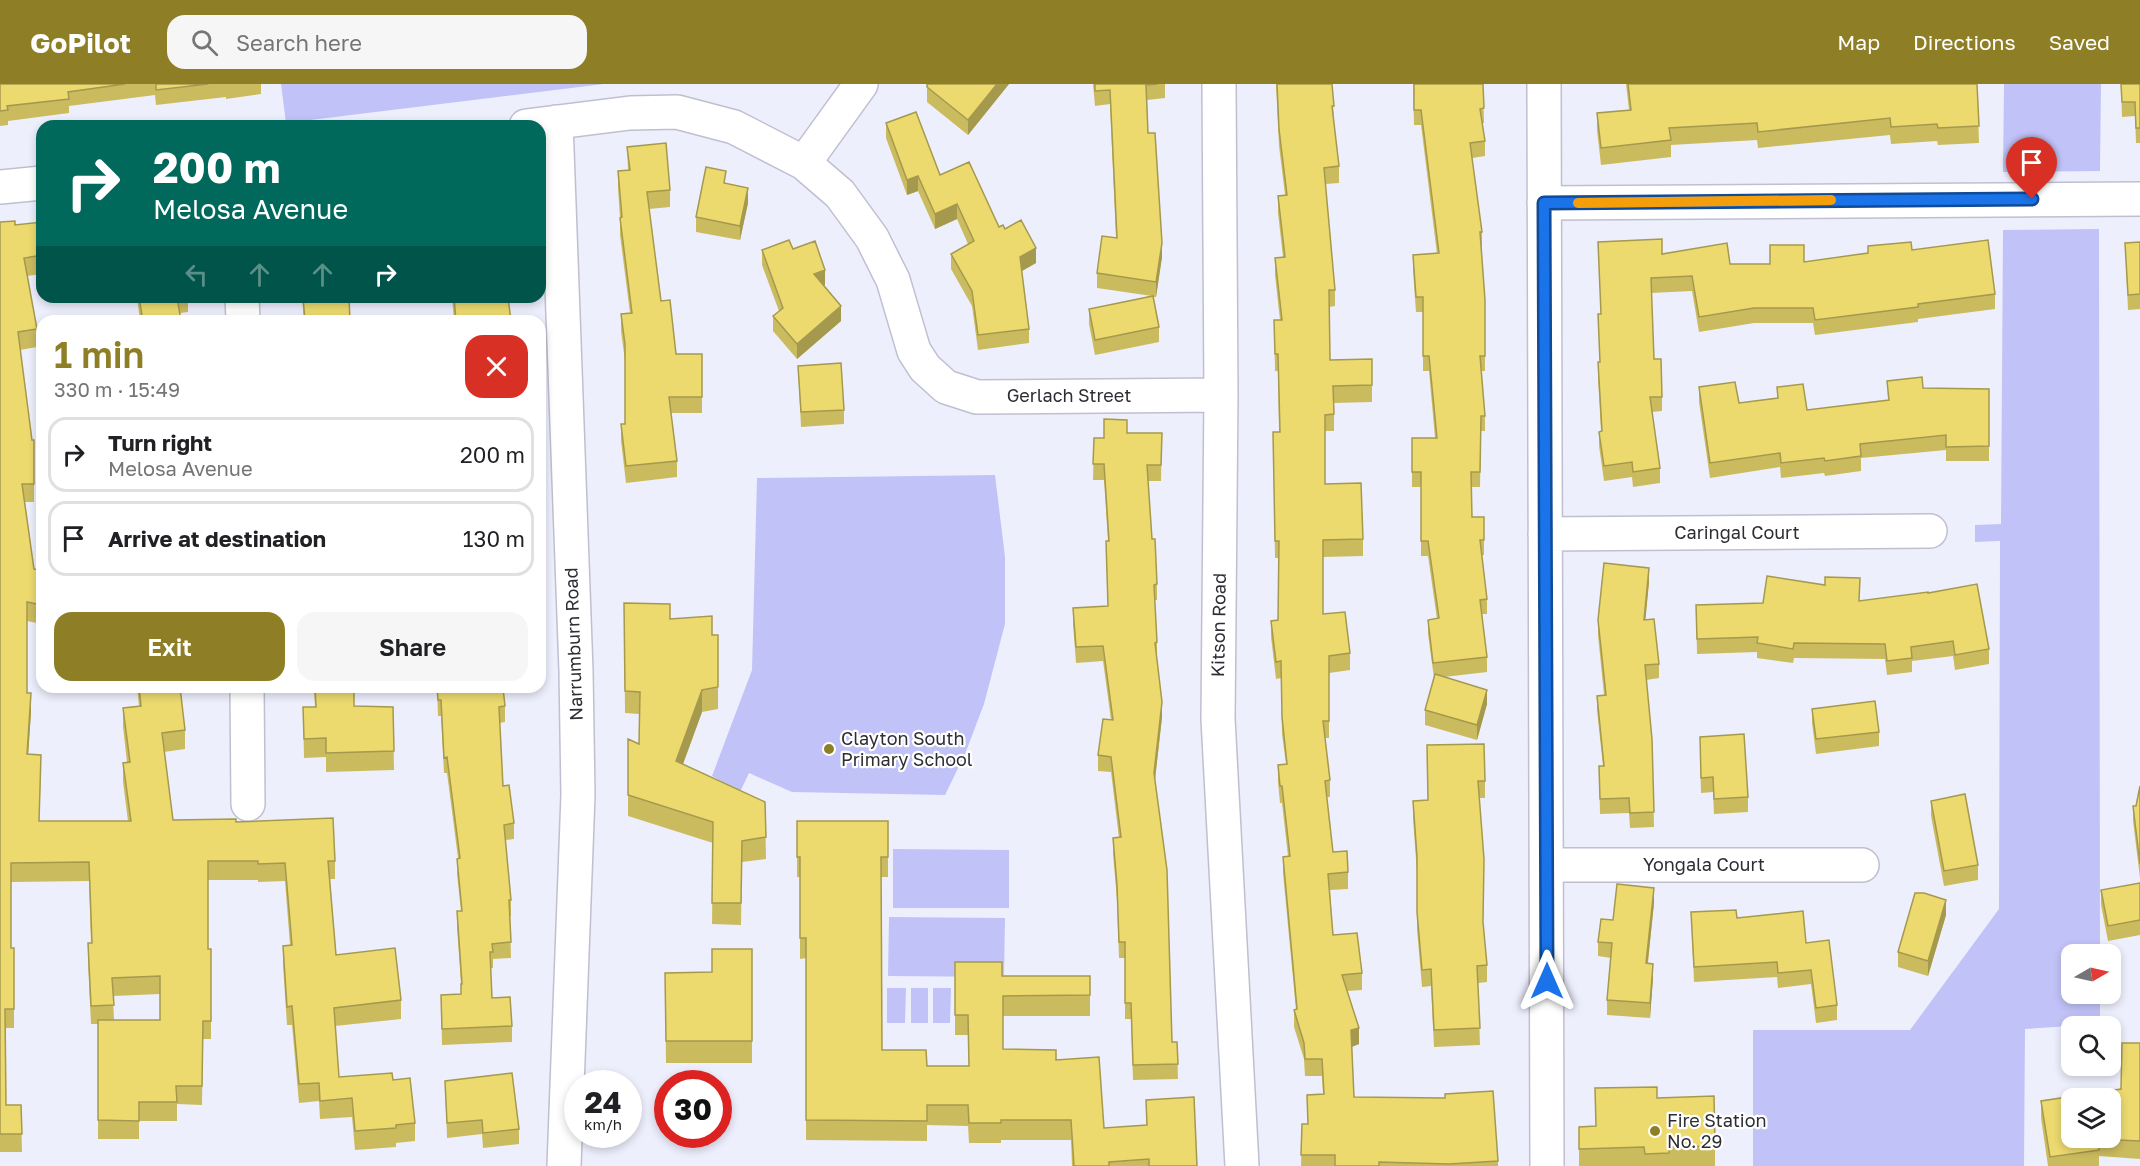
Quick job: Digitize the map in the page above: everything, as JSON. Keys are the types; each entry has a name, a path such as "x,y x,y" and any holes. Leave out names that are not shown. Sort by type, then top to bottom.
{"street":[{"path":"546,123 630,113 677,112 734,127 804,163 861,84"},
{"name":"Kitson Road","path":"1219,84 1221,395 1218,719 1242,1166"},
{"path":"1544,84 1547,1166"},
{"name":"Gerlach Street","path":"804,163 840,194 872,238 893,280 914,351 925,368 946,387 977,397 1221,395"},
{"path":"0,188 36,184"},
{"path":"1544,203 2140,199"},
{"name":"Narrumburn Road","path":"546,202 576,671 578,795 564,1166"},
{"name":"Caringal Court","path":"1545,534 1930,531"},
{"path":"247,693 248,804"},
{"name":"Yongala Court","path":"1546,865 1862,865"}],"shaded area":[{"path":"281,84 604,84 310,120 286,120"},
{"path":"2004,84 2101,84 2100,171 2003,172"},
{"path":"2099,229 2100,944 2061,944 2061,1004 2100,1004 2100,1016 2061,1016 2061,1027 2025,1029 2024,1166 1753,1166 1753,1030 1910,1030 1999,909 2000,541 1975,542 1975,525 2001,524 2003,230"},
{"path":"995,475 1005,557 1005,624 984,704 965,754 945,795 792,792 749,773 740,792 712,776 752,670 757,478"},
{"path":"893,849 1009,850 1009,908 893,908"},
{"path":"889,917 1005,918 1004,977 888,976"},
{"path":"887,988 906,988 905,1023 887,1023"},
{"path":"911,988 928,988 928,1023 911,1023"},
{"path":"933,988 951,988 950,1023 933,1023"}],"building":[{"path":"0,84 125,84 68,92 69,99 7,106 8,110 0,111"},
{"path":"156,84 208,84 156,90"},
{"path":"927,84 997,84 968,120 927,87"},
{"path":"1095,84 1158,84 1146,85 1148,133 1155,133 1162,243 1156,282 1097,273 1102,236 1117,238 1110,90 1095,91"},
{"path":"1277,84 1332,84 1334,106 1332,106 1339,166 1324,168 1335,290 1329,290 1330,360 1372,359 1372,385 1333,386 1334,414 1325,415 1325,484 1361,483 1363,539 1323,540 1323,614 1345,612 1350,653 1329,656 1329,721 1323,721 1330,780 1325,781 1333,852 1347,851 1348,872 1328,874 1333,935 1357,933 1362,973 1342,975 1359,1028 1351,1030 1354,1097 1445,1098 1445,1094 1493,1091 1498,1161 1449,1164 1379,1162 1379,1166 1335,1166 1335,1155 1301,1155 1302,1124 1308,1124 1307,1095 1324,1094 1322,1059 1305,1059 1304,1043 1294,1010 1297,1009 1283,857 1290,856 1278,765 1287,764 1282,717 1281,661 1276,662 1271,621 1278,620 1279,541 1275,541 1273,432 1280,432 1278,354 1275,354 1274,320 1282,320 1275,258 1285,257 1278,196 1287,195 1279,129"},
{"path":"1414,84 1483,84 1484,108 1480,109 1485,141 1470,143 1482,232 1480,232 1485,300 1485,356 1480,356 1485,416 1481,416 1480,472 1471,472 1472,517 1484,517 1484,540 1480,540 1487,599 1480,600 1487,657 1433,663 1428,620 1439,618 1428,541 1421,541 1421,472 1412,472 1412,438 1437,438 1429,356 1423,356 1423,297 1416,297 1413,255 1439,253 1421,110 1414,110"},
{"path":"1628,84 1977,84 1979,126 1938,128 1937,124 1891,127 1890,118 1758,132 1757,123 1669,128 1671,140 1601,148 1597,113 1631,110"},
{"path":"2121,84 2140,84 2140,128 2136,128 2135,102 2122,102"},
{"path":"916,112 940,175 969,162 999,227 1003,225 1005,229 1021,220 1036,248 1020,257 1029,329 978,335 972,291 951,254 974,241 957,204 935,214 918,176 907,180 886,123"},
{"path":"666,143 670,190 647,192 661,301 670,300 676,354 702,354 702,397 669,397 677,461 626,466 621,424 625,424 625,344 621,314 632,313 620,218 622,217 618,171 630,170 627,147"},
{"path":"706,167 726,171 724,183 748,188 740,226 696,217"},
{"path":"15,221 15,225 36,223 36,256 24,258 36,329 18,332 32,440 34,440 34,484 22,484 34,569 36,569 36,604 27,602 27,693 31,693 27,754 41,755 39,821 131,821 123,763 130,762 123,708 141,706 140,693 181,693 185,730 162,733 173,820 236,819 236,822 333,818 335,861 328,861 336,955 395,948 401,1000 334,1008 339,1077 392,1073 393,1080 410,1078 415,1123 396,1125 396,1128 355,1131 352,1098 320,1101 319,1083 299,1084 292,1006 287,1007 283,946 292,945 285,863 258,864 258,861 208,861 211,1021 203,1021 202,1086 176,1086 177,1102 139,1102 139,1121 98,1120 98,1020 160,1020 160,976 112,978 114,1005 91,1006 88,943 92,943 89,862 11,863 14,1009 5,1009 6,1105 21,1105 22,1134 0,1134 0,222"},
{"path":"1662,239 1662,254 1727,243 1730,264 1770,264 1770,245 1804,245 1804,262 1868,253 1868,246 1911,242 1912,250 1988,240 1995,294 1918,304 1918,307 1815,320 1813,308 1754,308 1699,317 1692,276 1651,278 1654,359 1661,359 1662,397 1650,397 1660,468 1633,472 1632,462 1604,466 1599,432 1602,431 1598,362 1600,362 1598,314 1601,314 1598,242"},
{"path":"789,240 793,249 815,241 825,270 814,274 841,306 797,344 773,316 783,308 762,250"},
{"path":"2140,242 2140,294 2128,295 2125,243"},
{"path":"1153,296 1159,327 1095,340 1089,309"},
{"path":"140,303 178,303 180,315 142,315"},
{"path":"304,303 349,303 350,315 304,315"},
{"path":"454,303 509,303 510,315 456,315"},
{"path":"841,363 844,410 801,412 798,366"},
{"path":"1922,377 1923,388 1989,389 1989,446 1946,447 1946,435 1860,444 1861,456 1825,461 1824,458 1781,463 1780,453 1710,463 1699,387 1735,382 1739,403 1778,398 1777,387 1803,384 1807,410 1889,400 1887,381"},
{"path":"1104,419 1127,420 1127,433 1162,433 1161,465 1147,465 1152,539 1155,539 1157,584 1154,585 1157,642 1155,643 1162,702 1154,773 1167,870 1172,1042 1177,1042 1178,1064 1133,1065 1131,1003 1125,1003 1125,942 1119,942 1113,838 1121,837 1111,757 1098,755 1103,719 1113,720 1103,646 1076,647 1073,608 1108,606 1106,541 1109,541 1104,464 1093,464 1094,438 1104,438"},
{"path":"1604,563 1649,568 1644,620 1654,619 1659,664 1645,665 1652,739 1654,812 1630,813 1629,798 1600,799 1599,766 1604,766 1597,696 1606,695 1598,620"},
{"path":"1767,576 1825,585 1825,577 1860,578 1859,601 1928,593 1977,584 1989,649 1955,655 1953,641 1911,647 1912,658 1887,661 1885,644 1794,643 1793,649 1757,643 1758,637 1697,639 1696,605 1763,603"},
{"path":"624,603 670,604 670,619 712,616 712,635 718,635 718,687 702,690 676,761 765,802 766,837 742,841 741,903 712,903 713,822 628,795 628,739 639,744 640,692 625,691"},
{"path":"1435,674 1487,690 1477,725 1425,710"},
{"path":"315,693 354,693 354,706 393,707 394,751 326,753 326,738 304,739 303,707 316,707"},
{"path":"437,693 504,693 505,706 499,707 503,786 509,785 514,823 504,825 511,900 509,900 511,942 492,944 493,952 490,952 492,998 510,997 512,1026 442,1029 441,995 461,994 457,911 462,911 457,859 460,858 447,757 444,758 441,700 438,700"},
{"path":"1875,701 1879,732 1816,739 1812,709"},
{"path":"1744,734 1748,797 1714,799 1713,777 1701,778 1700,737"},
{"path":"1484,744 1485,781 1478,781 1484,859 1483,922 1487,965 1477,966 1480,1028 1434,1030 1431,969 1422,970 1417,912 1417,857 1413,801 1428,800 1427,745"},
{"path":"2140,786 2140,864 2133,806 2136,806"},
{"path":"1965,794 1978,865 1944,871 1931,801"},
{"path":"797,821 888,821 888,857 881,857 882,1050 926,1050 927,1066 969,1066 968,1015 955,1015 955,962 1002,962 1002,976 1090,976 1090,995 1003,996 1003,1049 1056,1050 1056,1060 1099,1057 1104,1128 1147,1125 1146,1100 1194,1097 1197,1166 1149,1166 1149,1159 1109,1162 1109,1166 1074,1166 1071,1120 1001,1120 1001,1123 969,1123 968,1105 927,1105 927,1121 806,1120 806,938 800,938 800,857 797,857"},
{"path":"2140,883 2140,920 2108,926 2101,890"},
{"path":"1617,884 1654,888 1646,963 1653,964 1650,1003 1607,1000 1612,943 1598,942 1601,919 1613,920"},
{"path":"1915,893 1924,893 1946,900 1928,961 1898,952"},
{"path":"1736,910 1737,918 1803,911 1806,943 1829,940 1837,1005 1816,1008 1811,970 1778,973 1777,962 1694,967 1691,912"},
{"path":"712,949 752,949 752,1041 666,1041 665,973 712,972"},
{"path":"2122,1043 2140,1043 2140,1141 2121,1140"},
{"path":"512,1073 519,1129 483,1133 482,1120 447,1123 445,1081"},
{"path":"1657,1087 1657,1098 1714,1096 1715,1146 1669,1147 1669,1153 1645,1154 1644,1147 1579,1149 1579,1127 1596,1126 1595,1088"},
{"path":"2061,1098 2061,1148 2099,1148 2099,1150 2050,1157 2041,1101"}],"slow traffic":[{"path":"1578,203 1831,200"}],"place":[{"name":"Clayton South Primary School","path":"829,749"},
{"name":"Fire Station No. 29","path":"1655,1131"}],"route":[{"path":"1547,981 1544,203 2032,199"}]}
